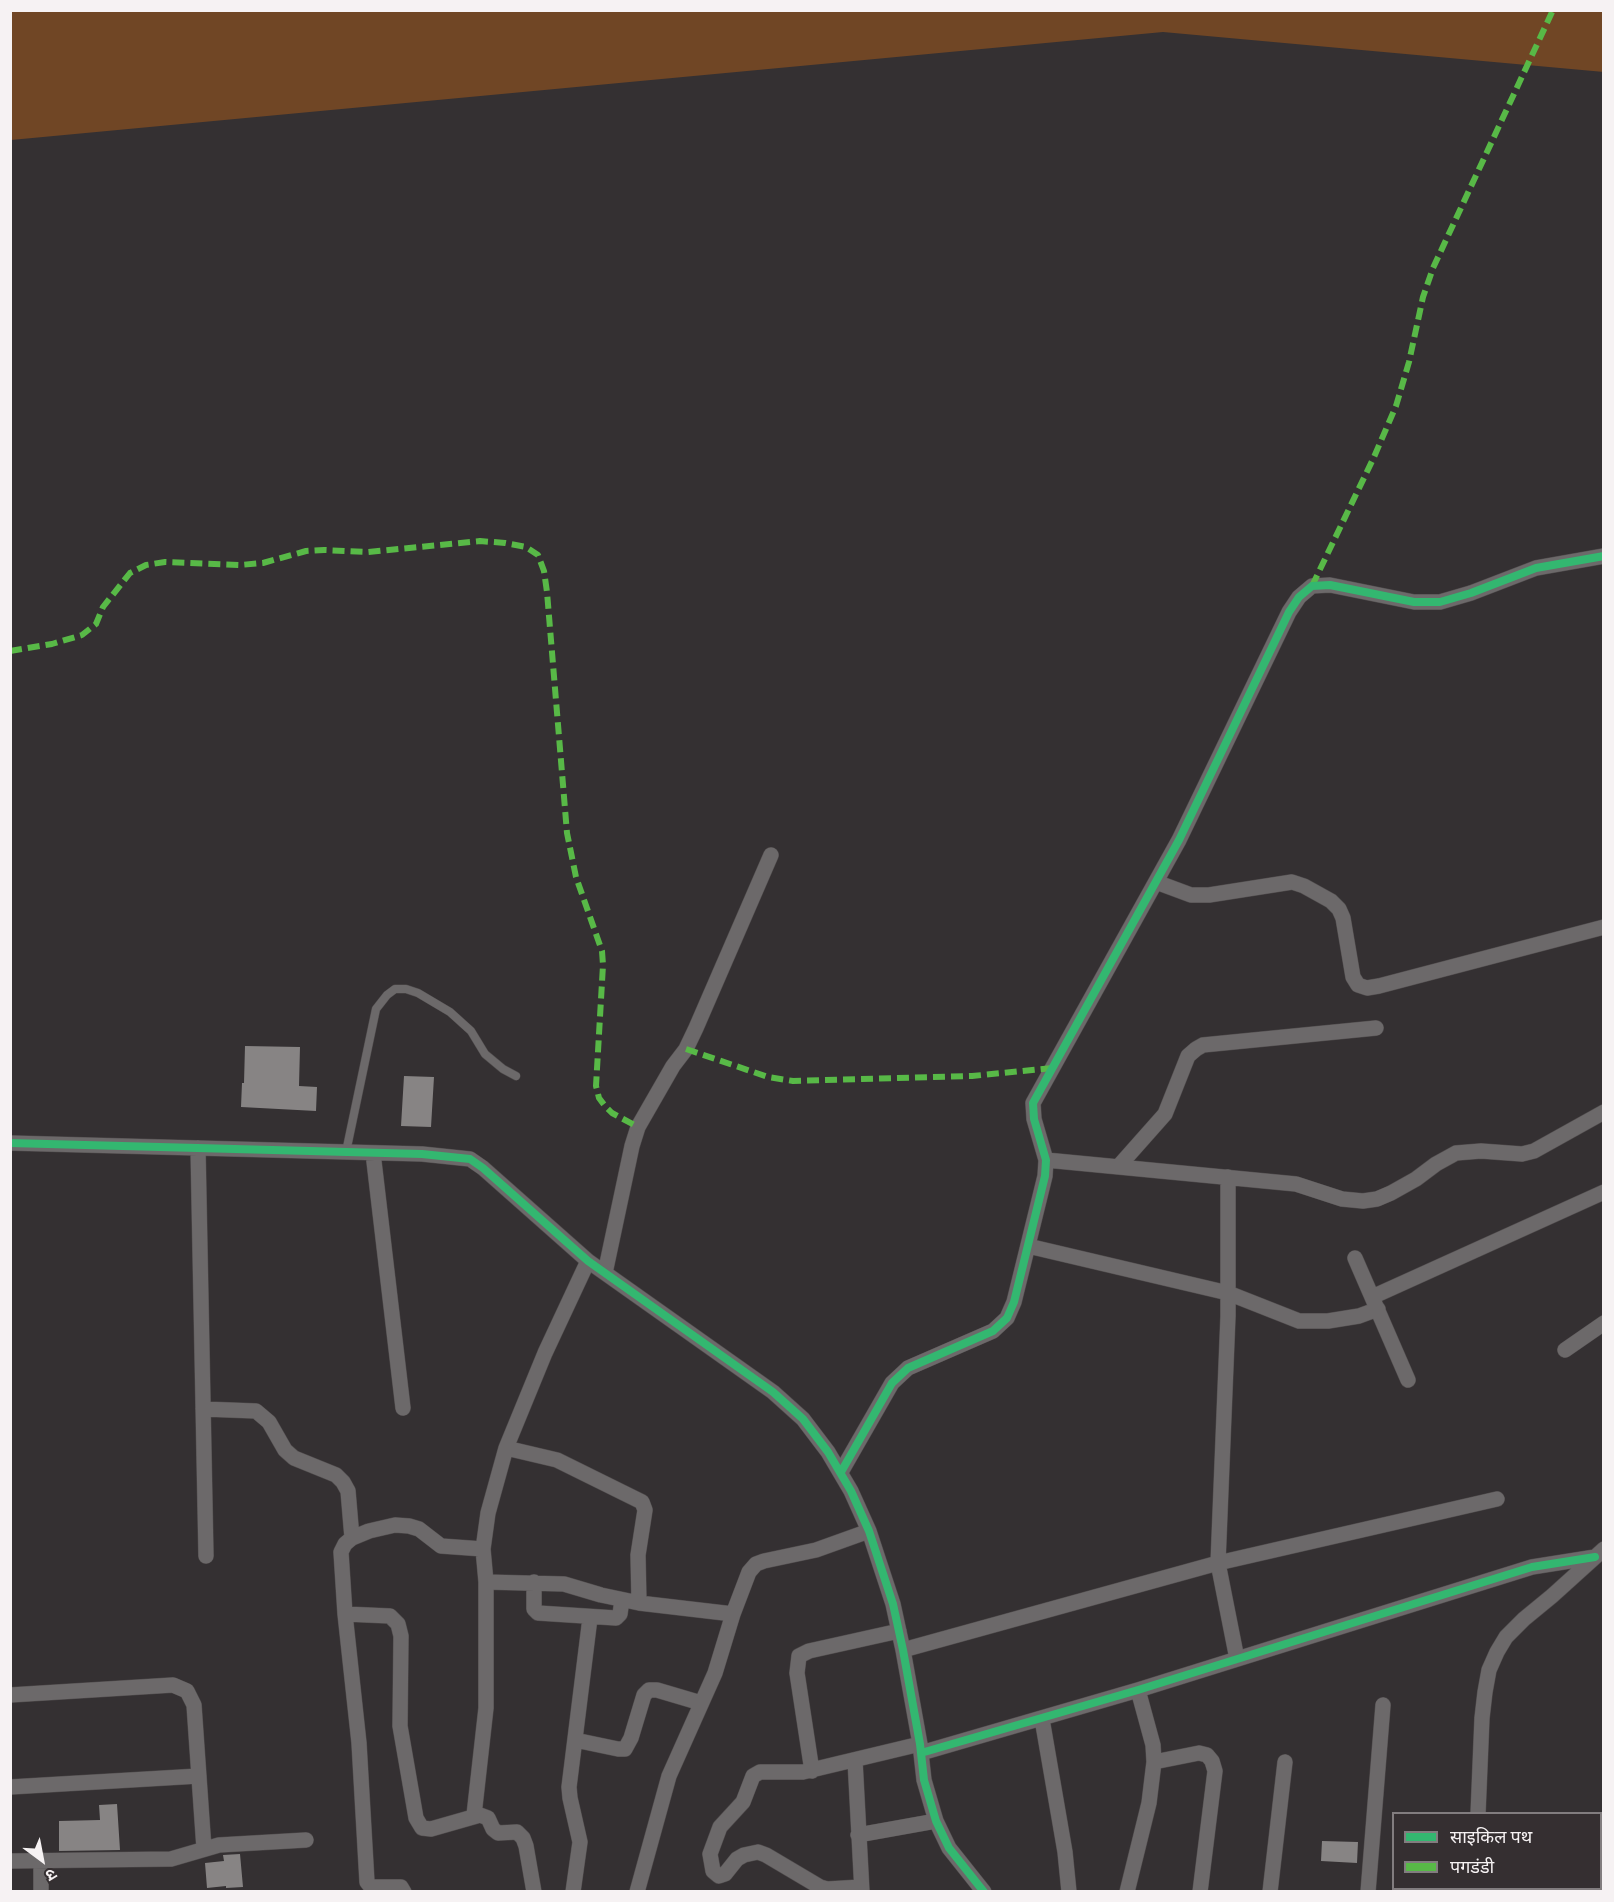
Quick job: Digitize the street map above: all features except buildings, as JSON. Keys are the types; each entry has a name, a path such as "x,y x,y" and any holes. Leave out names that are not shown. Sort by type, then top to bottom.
{"street":[{"path":"841,1472 886,1392 908,1368 993,1331 1007,1318 1014,1302 1045,1176 1046,1160 1034,1119 1034,1103 1179,840 1289,612 1299,597 1312,586 1330,585 1414,602 1440,602 1471,593 1536,567 1604,556"},
{"path":"605,1273 638,1127 673,1066 686,1049 771,855"},
{"path":"1156,882 1191,896 1292,882 1304,886 1331,901 1339,909 1343,918 1353,977 1358,986 1367,988 1390,984 1604,927"},
{"path":"1118,1167 1165,1114 1188,1056 1203,1045 1376,1028"},
{"path":"1046,1160 1296,1184 1352,1201 1377,1199 1416,1179 1456,1153 1467,1151 1522,1154 1534,1150 1604,1112"},
{"path":"10,1143 422,1154 470,1159 483,1168 588,1261 773,1392 803,1419 828,1452 851,1491 869,1531 892,1604 903,1650 924,1780 936,1821 949,1848 984,1892"},
{"path":"198,1148 206,1556"},
{"path":"373,1153 403,1408"},
{"path":"1228,1178 1228,1293 1218,1563 1237,1659"},
{"path":"1028,1246 1228,1293 1299,1321 1328,1321 1359,1316 1375,1303 1604,1192"},
{"path":"1355,1258 1408,1380"},
{"path":"474,1815 486,1708 486,1582 483,1549 488,1513 506,1448 545,1353 588,1261"},
{"path":"1565,1350 1604,1323"},
{"path":"203,1409 256,1411 269,1422 285,1450 294,1458 336,1475 348,1491 352,1538"},
{"path":"506,1448 557,1460 642,1502 645,1510 638,1555 639,1603"},
{"path":"903,1650 1218,1563 1497,1498"},
{"path":"404,1892 400,1887 371,1887 368,1882 359,1743 345,1614 341,1552 352,1538 383,1527 409,1526 419,1529 441,1546 483,1549"},
{"path":"637,1892 669,1776 720,1659 733,1614 749,1572 756,1564 764,1561 816,1550 869,1531"},
{"path":"855,1760 862,1889 820,1887 758,1852 737,1859 725,1875 719,1876 713,1871 710,1854 720,1827 743,1802 753,1776 760,1772 812,1771 855,1760 920,1749 1042,1719 1532,1567 1599,1553"},
{"path":"1478,1812 1484,1700 1489,1670 1497,1652 1506,1637 1524,1618 1599,1553"},
{"path":"486,1582 564,1584 622,1600 733,1614"},
{"path":"534,1582 534,1609 538,1613 616,1618 620,1614 622,1600"},
{"path":"345,1614 390,1616 398,1624 401,1636 400,1726 416,1818 422,1828 431,1829 480,1815 488,1818 493,1829 498,1833 517,1832 523,1838 534,1892"},
{"path":"573,1892 580,1842 569,1787 590,1618"},
{"path":"812,1771 797,1673 799,1656 899,1631"},
{"path":"10,1695 173,1685 187,1691 194,1705 204,1849"},
{"path":"575,1740 625,1749 631,1738 644,1695 650,1690 701,1703"},
{"path":"1127,1892 1149,1803 1154,1762 1153,1745 1138,1690"},
{"path":"1368,1892 1383,1705"},
{"path":"1042,1719 1065,1852 1069,1892"},
{"path":"1154,1762 1199,1753 1207,1755 1212,1761 1215,1771 1200,1892"},
{"path":"1270,1892 1285,1762"},
{"path":"10,1787 199,1776"},
{"path":"858,1835 936,1821"},
{"path":"10,1861 171,1859 219,1845 306,1840"},
{"path":"41,1860 41,1892"}],"lane":[{"path":"346,1152 376,1009 395,989 406,989 418,993 450,1011 471,1031 485,1054 503,1069 516,1076"}],"shaded area":[{"path":"11,10 1603,10 1604,72 1163,32 11,140"}],"marked path":[{"path":"1312,586 1396,406 1409,362 1423,297 1433,268 1553,10"},
{"path":"10,651 52,644 82,635 96,624 103,607 130,573 146,565 165,562 240,565 263,563 306,551 368,552 480,541 526,547 538,555 544,571 547,592 567,833 576,877 602,951 596,1086 599,1098 612,1113 638,1127"},
{"path":"686,1049 768,1077 793,1081 972,1076 1053,1068"}],"cycle path":[{"path":"841,1472 892,1383 908,1368 993,1331 1007,1318 1014,1302 1045,1176 1046,1160 1034,1119 1033,1103 1179,840 1289,612 1299,597 1312,586 1330,585 1414,602 1440,602 1471,593 1536,568 1604,556"},
{"path":"10,1143 422,1154 470,1159 483,1168 588,1261 773,1392 803,1419 828,1452 851,1491 869,1531 893,1604 920,1744 924,1780 936,1821 949,1848 984,1892"},
{"path":"921,1753 1138,1690 1532,1567 1595,1557"}]}
